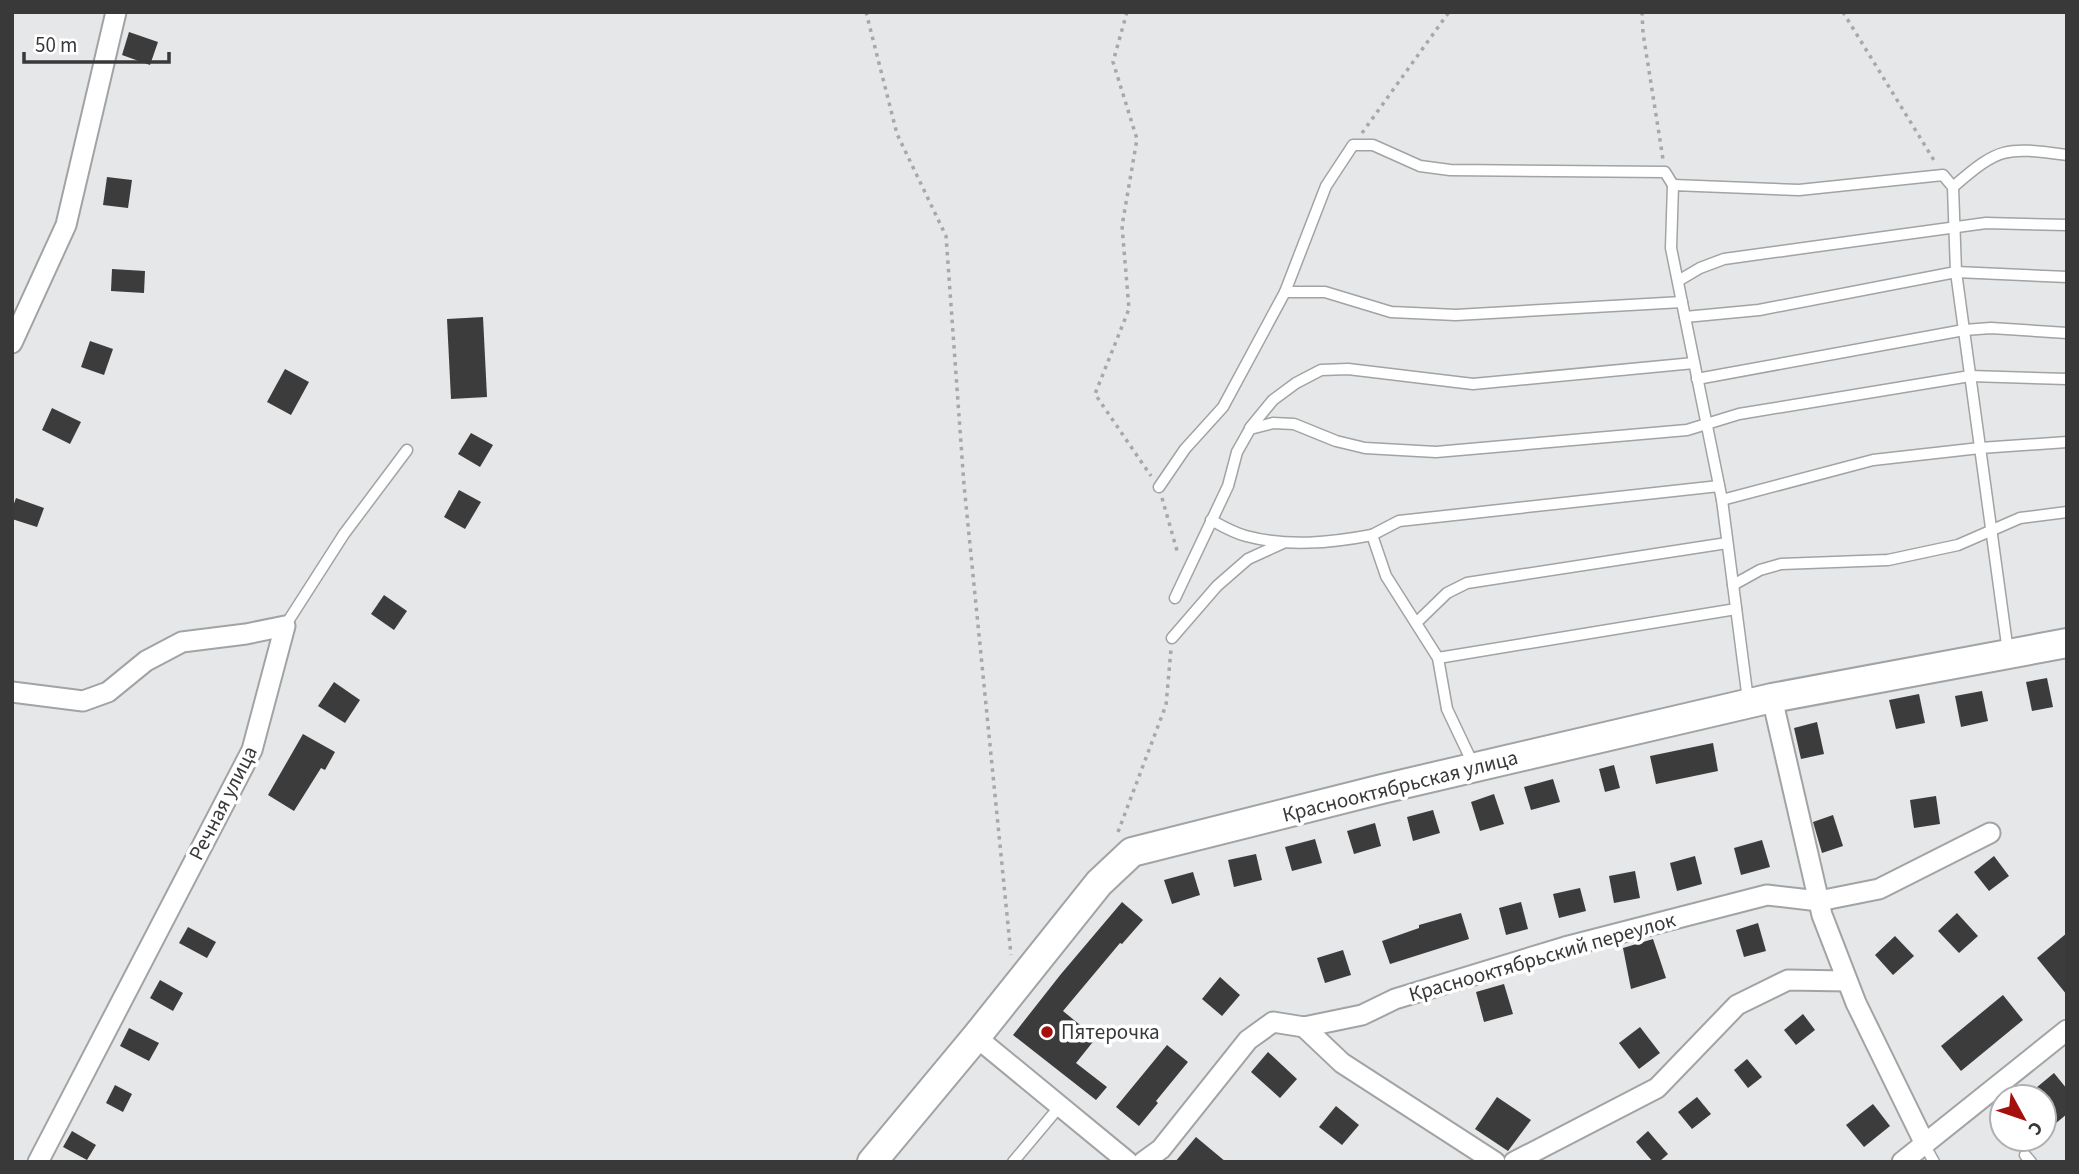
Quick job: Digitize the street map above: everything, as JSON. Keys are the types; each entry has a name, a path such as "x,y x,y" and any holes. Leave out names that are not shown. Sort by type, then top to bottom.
{"street":[{"path":"12,343 66,225 116,12"},
{"path":"12,692 83,701 108,692 146,661 182,642 285,626"},
{"name":"Речная улица","path":"38,1162 252,750 285,626"},
{"name":"Краснооктябрьская улица","path":"882,1154 1099,883 1132,852 1760,701 2067,643"},
{"path":"1760,701 1819,901 1847,981 1924,1142"},
{"name":"Краснооктябрьский переулок","path":"1143,1162 1161,1149 1248,1041 1273,1022 1304,1027 1362,1015 1395,999 1565,947 1766,895 1819,901 1880,889 1990,833"},
{"path":"1514,1162 1657,1088 1737,1005 1788,980 1847,981"},
{"path":"1304,1027 1342,1063 1495,1162"},
{"path":"1902,1162 1924,1142 2065,1036"},
{"path":"976,1037 1128,1162"}],"lane":[{"path":"1159,487 1185,449 1223,407 1285,292 1326,186 1353,145 1373,145 1420,166 1450,170 1665,172 1673,185 1671,248 1722,500 1736,609 1760,701"},
{"path":"1952,187 1982,161 1999,153 2023,150 2067,155"},
{"path":"1673,185 1799,190 1943,175 1952,187 1956,272 2008,654"},
{"path":"1678,281 1700,268 1724,259 1986,223 2067,225"},
{"path":"1685,317 1759,310 1956,272 2067,277"},
{"path":"1285,292 1325,292 1391,312 1456,315 1682,302"},
{"path":"1697,379 1964,330 1991,328 2067,333"},
{"path":"1175,598 1228,486 1237,452 1250,429 1273,400 1296,383 1321,370 1348,369 1473,384 1694,363"},
{"path":"1250,429 1273,424 1294,425 1336,441 1365,447 1436,452 1687,430 1739,414 1970,376 2067,379"},
{"path":"1722,500 1873,460 1980,447 2067,442"},
{"name":"Речная улица","path":"285,626 344,534 407,450"},
{"path":"1211,520 1244,536 1283,543 1335,542 1372,535 1399,521 1719,486"},
{"path":"1733,585 1760,570 1781,564 1888,560 1958,545 2020,518 2067,512"},
{"path":"1372,535 1386,576 1438,658 1447,709 1475,768"},
{"path":"1171,638 1227,577 1248,559 1283,543"},
{"path":"1416,623 1447,593 1468,583 1727,543"},
{"path":"1438,658 1736,609"},
{"path":"1013,1162 1060,1106"},
{"path":"1924,1142 1934,1162"}],"path":[{"path":"866,12 897,134 946,236 964,485 1014,989"},
{"path":"1127,12 1113,62 1137,139 1122,226 1129,309 1095,394 1159,487 1179,551 1178,562"},
{"path":"1353,145 1449,12"},
{"path":"1642,12 1665,172"},
{"path":"1843,12 1943,175"},
{"path":"1118,832 1166,705 1171,638"}],"building":[{"path":"129,32 158,42 150,65 122,55"},
{"path":"107,177 132,180 128,208 103,205"},
{"path":"112,269 145,271 144,293 111,291"},
{"path":"483,317 487,397 451,399 447,319"},
{"path":"90,341 113,349 104,375 81,367"},
{"path":"285,369 309,382 291,415 267,402"},
{"path":"52,408 81,422 70,444 42,430"},
{"path":"471,433 493,445 480,467 458,454"},
{"path":"459,490 481,502 465,529 444,517"},
{"path":"16,498 44,508 37,527 12,519"},
{"path":"384,595 407,611 394,630 371,614"},
{"path":"2047,678 2053,707 2032,711 2026,682"},
{"path":"334,682 360,700 345,723 318,706"},
{"path":"1982,691 1988,721 1961,727 1955,696"},
{"path":"1919,694 1925,723 1896,729 1889,700"},
{"path":"1817,722 1824,754 1801,759 1794,728"},
{"path":"303,734 335,752 325,770 321,768 294,811 268,795"},
{"path":"1713,743 1718,771 1656,784 1650,756"},
{"path":"1614,765 1620,788 1605,792 1599,769"},
{"path":"1553,779 1560,802 1531,810 1524,787"},
{"path":"1494,794 1504,824 1480,831 1471,802"},
{"path":"1936,796 1940,824 1914,828 1910,800"},
{"path":"1433,810 1440,833 1413,841 1407,817"},
{"path":"1833,815 1843,846 1822,853 1813,822"},
{"path":"1375,823 1381,846 1354,854 1347,831"},
{"path":"1315,839 1322,863 1292,871 1285,847"},
{"path":"1762,840 1770,867 1741,875 1734,848"},
{"path":"1256,854 1262,880 1234,887 1228,860"},
{"path":"1695,856 1702,884 1677,891 1670,863"},
{"path":"1994,856 2009,876 1989,891 1974,872"},
{"path":"1635,871 1640,898 1614,903 1609,876"},
{"path":"1193,872 1200,895 1172,904 1164,880"},
{"path":"1580,888 1586,911 1559,918 1553,894"},
{"path":"1122,902 1143,920 1063,1011 1096,1038 1076,1063 1107,1087 1096,1100 1013,1035"},
{"path":"1521,902 1528,929 1506,935 1499,908"},
{"path":"1461,913 1469,939 1390,964 1382,941 1419,928 1419,925"},
{"path":"1957,913 1978,936 1959,953 1938,931"},
{"path":"1758,923 1766,951 1744,957 1736,930"},
{"path":"188,927 216,942 207,958 179,943"},
{"path":"2067,933 2067,995 2037,958"},
{"path":"1895,936 1914,956 1893,975 1875,955"},
{"path":"1653,939 1666,978 1631,989 1623,948"},
{"path":"1343,950 1351,975 1325,983 1317,958"},
{"path":"1220,977 1240,995 1222,1016 1202,999"},
{"path":"160,980 183,993 173,1011 150,998"},
{"path":"1504,984 1513,1014 1484,1022 1476,992"},
{"path":"2003,995 2023,1020 1961,1071 1941,1046"},
{"path":"1803,1014 1815,1030 1796,1045 1784,1030"},
{"path":"1640,1027 1660,1053 1639,1069 1619,1043"},
{"path":"129,1028 159,1043 149,1061 120,1046"},
{"path":"1167,1045 1188,1062 1139,1126 1116,1107"},
{"path":"1268,1052 1297,1079 1280,1098 1251,1072"},
{"path":"1747,1059 1762,1077 1748,1088 1734,1070"},
{"path":"2054,1073 2067,1089 2067,1114 2058,1121 2058,1083 2042,1083"},
{"path":"115,1085 132,1094 123,1112 106,1103"},
{"path":"1497,1097 1531,1120 1508,1151 1475,1129"},
{"path":"1697,1097 1711,1114 1692,1129 1678,1112"},
{"path":"1873,1104 1890,1126 1864,1147 1846,1125"},
{"path":"1336,1106 1359,1125 1342,1145 1319,1127"},
{"path":"72,1131 96,1145 87,1160 63,1147"},
{"path":"1648,1131 1668,1154 1659,1162 1653,1162 1636,1142"},
{"path":"1196,1137 1226,1162 1175,1162"}],"place":[{"name":"Пятерочка","path":"1047,1032"}]}
